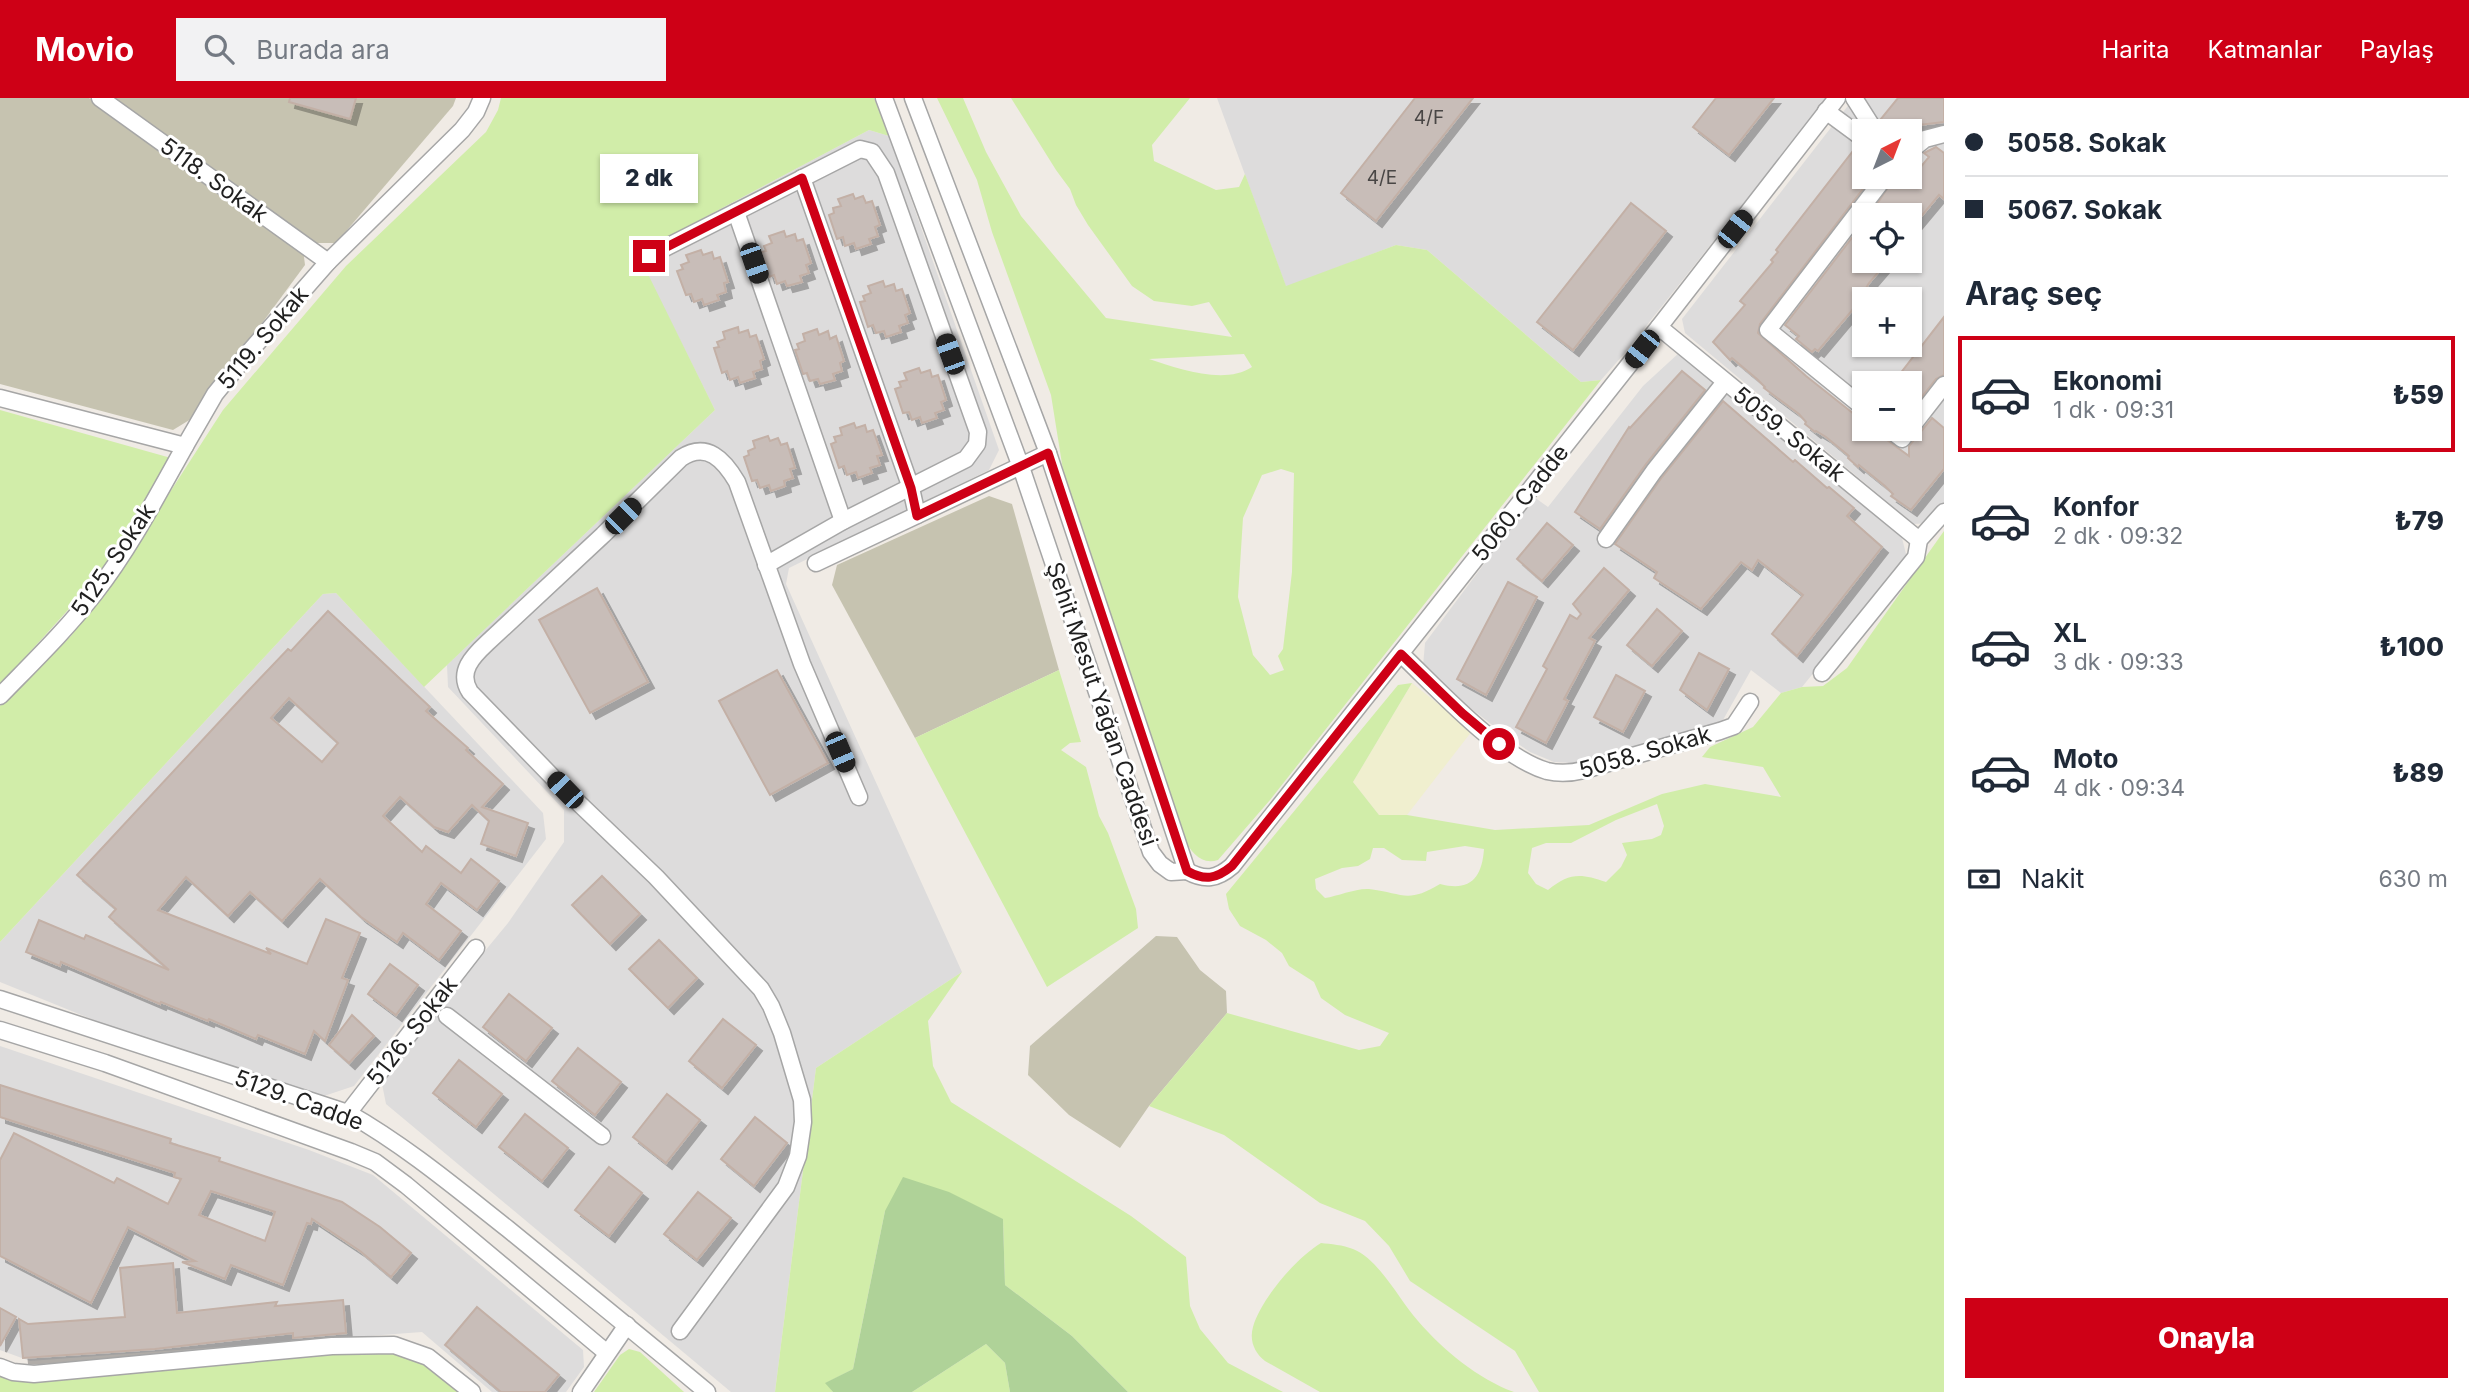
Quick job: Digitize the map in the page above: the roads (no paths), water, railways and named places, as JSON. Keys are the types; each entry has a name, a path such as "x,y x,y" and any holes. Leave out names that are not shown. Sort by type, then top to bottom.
{"street":[{"name":"5118. Sokak","path":"100,98 328,262"},
{"name":"5119. Sokak","path":"185,446 215,394 250,351 328,262 462,130 476,112 482,98"},
{"name":"Şehit Mesut Yağan Caddesi","path":"884,98 1021,467 1151,852 1160,864 1171,872 1187,871 1048,453 913,98"},
{"name":"5060. Cadde","path":"1187,871 1208,879 1232,866 1837,98"},
{"path":"1854,98 1867,119"},
{"path":"1826,111 1852,130"},
{"path":"1922,141 1944,134"},
{"path":"649,256 860,149 872,152 886,173 978,432 977,444 966,459 843,521 766,565"},
{"path":"802,178 911,488 917,516"},
{"path":"1852,398 1768,330 1876,189"},
{"path":"736,212 843,521"},
{"name":"5059. Sokak","path":"1659,327 1919,540"},
{"path":"1606,539 1654,471 1725,382"},
{"path":"1922,413 1944,385"},
{"path":"0,398 185,446"},
{"name":"5125. Sokak","path":"0,696 66,628 95,593 117,563 185,446"},
{"path":"680,1331 786,1187 794,1167 801,1144 803,1111 784,1041 771,1006 761,989 656,877 565,790 470,692 464,680 469,662 681,458 697,450 710,453 731,471 802,664 859,797"},
{"path":"816,563 1048,453"},
{"path":"1822,673 1916,557 1919,540 1944,512"},
{"name":"5058. Sokak","path":"1401,654 1462,713 1513,755 1549,771 1568,774 1734,726 1750,702"},
{"name":"5126. Sokak","path":"348,1113 476,948"},
{"name":"5129. Cadde","path":"0,999 348,1113 386,1135 436,1171 706,1392"},
{"path":"447,1016 602,1136"},
{"name":"5129. Cadde","path":"0,1030 105,1063 375,1162 607,1353"},
{"path":"581,1392 627,1325"},
{"path":"0,1367 13,1372 34,1374 332,1346 394,1345 428,1357 472,1392"}]}
